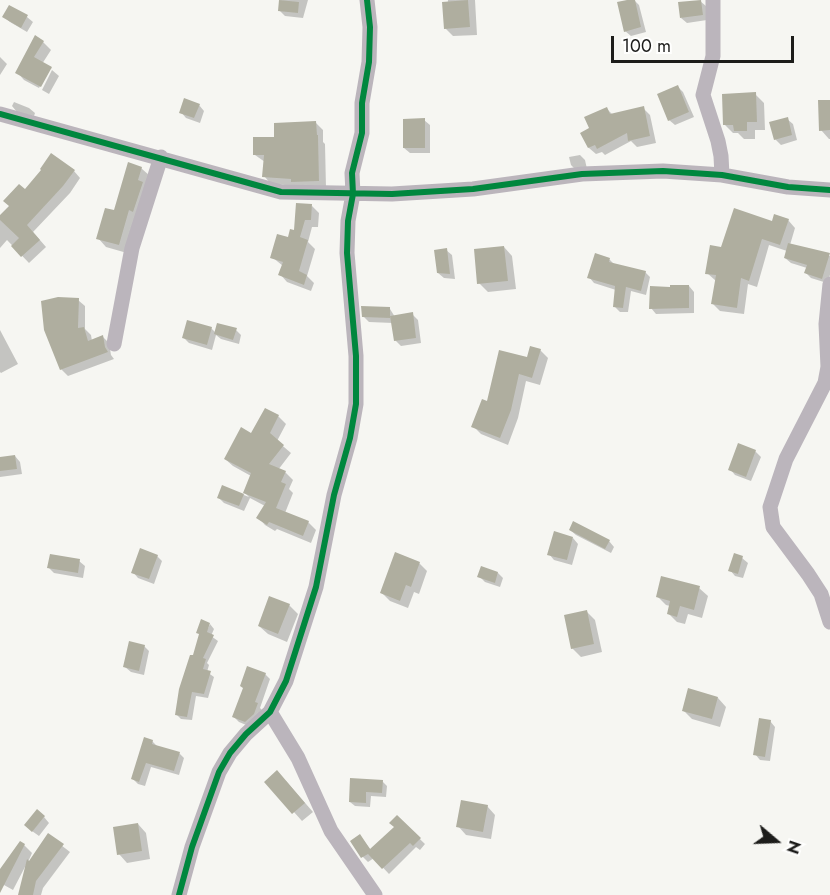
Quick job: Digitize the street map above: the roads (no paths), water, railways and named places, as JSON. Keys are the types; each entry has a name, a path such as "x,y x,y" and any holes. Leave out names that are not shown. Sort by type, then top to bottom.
{"street":[{"path":"179,895 192,847 219,772 230,753 246,734 270,712 286,681 316,587 334,495 350,438 354,415 356,356 347,253 348,221 353,194 352,173 362,133 362,103 369,62 370,27 367,0"},
{"path":"713,0 713,56 703,95 718,141 722,175"},
{"path":"0,114 281,192 392,194 472,189 594,174 663,171 722,175 788,188 830,190"},
{"path":"114,344 132,248 161,157"},
{"path":"830,284 826,324 828,367 825,383 786,459 770,507 773,527 821,594 830,622"},
{"path":"270,712 298,758 331,831 375,895"}]}
